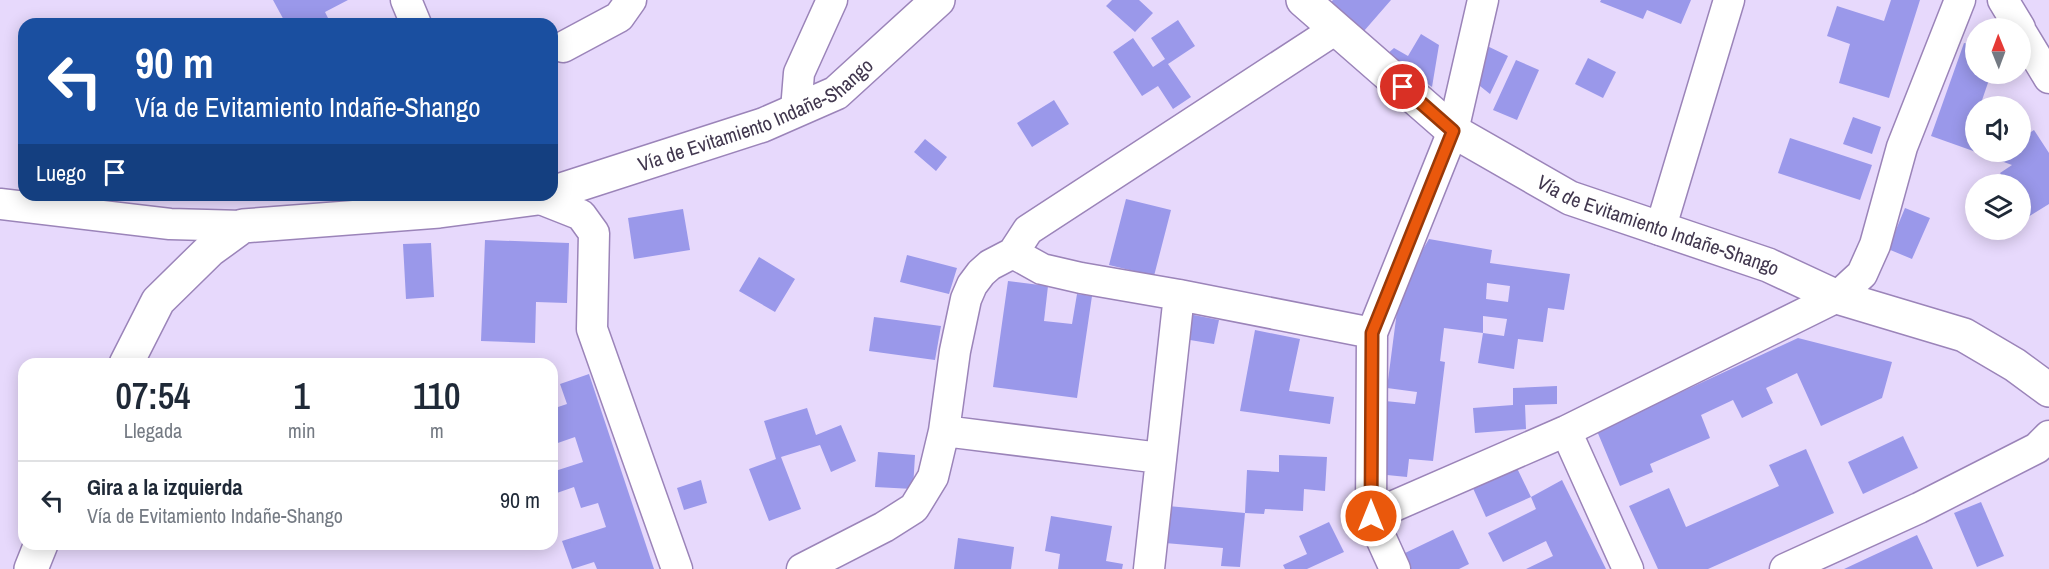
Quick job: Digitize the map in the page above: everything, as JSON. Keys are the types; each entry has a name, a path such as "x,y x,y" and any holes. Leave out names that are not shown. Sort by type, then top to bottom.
{"main road":[{"name":"Vía de Evitamiento Indañe-Shango","path":"558,190 763,125 836,93 938,0"},
{"name":"Vía de Evitamiento Indañe-Shango","path":"1303,0 1453,131 1570,198 1768,265 1837,297 1964,335 2015,365 2049,390"},
{"name":"Vía de Evitamiento Indañe-Shango","path":"243,226 438,211 504,201"},
{"path":"129,358 158,301 210,250 243,226"},
{"path":"31,569 39,550"}],"street":[{"path":"406,0 414,18"},
{"path":"563,47 619,17 631,0"},
{"path":"796,110 799,72 832,0"},
{"path":"1395,569 1371,516 1372,333 1453,131 1483,0"},
{"path":"1660,230 1730,0"},
{"path":"1371,516 1566,430 1837,297 1862,274 1875,245 1902,147 1960,0"},
{"path":"2003,0 2014,18"},
{"path":"802,569 884,527 914,508 933,477 944,431 955,351 966,299 981,273 990,265 1012,253 1028,230 1044,218 1336,29"},
{"path":"2031,48 2049,78"},
{"path":"554,201 581,215 594,233 592,329 677,569"},
{"path":"0,204 170,224 243,226"},
{"path":"1012,253 1042,269 1071,276 1372,333"},
{"path":"1149,569 1179,295"},
{"path":"1566,430 1628,569"},
{"path":"944,431 1160,458"},
{"path":"1785,569 1919,508 2037,448 2049,436"}],"building":[{"path":"273,0 348,0 325,12 328,18 283,18"},
{"path":"1112,0 1139,0 1153,13 1135,32 1106,6"},
{"path":"1333,0 1391,0 1364,31 1331,2"},
{"path":"1601,0 1691,0 1681,24 1647,10 1643,19 1600,2"},
{"path":"1891,0 1920,0 1889,98 1839,83 1850,44 1827,36 1837,6 1884,21"},
{"path":"1178,20 1195,46 1168,64 1191,97 1173,109 1158,86 1142,96 1113,52 1133,38 1153,67 1165,59 1151,38"},
{"path":"1421,34 1439,45 1432,87 1386,55 1394,48 1408,56"},
{"path":"1965,43 1965,84 1988,84 1983,96 1965,96 1965,148 1931,136"},
{"path":"1483,44 1508,56 1490,94 1475,82"},
{"path":"1588,58 1616,72 1603,98 1575,84"},
{"path":"1516,60 1539,70 1517,120 1493,110"},
{"path":"1054,100 1069,124 1032,147 1017,123"},
{"path":"1853,117 1881,127 1872,154 1843,144"},
{"path":"2034,130 2049,153 2049,204 2031,215 2031,174 2000,173 2012,165 2004,162 2031,162 2031,132"},
{"path":"1790,138 1872,165 1860,200 1778,173"},
{"path":"925,139 947,157 936,171 914,152"},
{"path":"1126,199 1171,210 1154,276 1109,265"},
{"path":"1905,208 1930,218 1912,259 1888,249"},
{"path":"683,209 690,250 634,259 628,218"},
{"path":"1429,239 1492,250 1490,263 1570,274 1564,310 1548,308 1543,342 1518,339 1514,369 1478,363 1483,333 1444,328 1440,361 1445,362 1433,461 1409,459 1407,477 1377,474 1385,401 1415,404 1417,392 1387,388 1400,288","holes":["1487,283 1510,286 1508,302 1486,299","1483,316 1507,319 1504,336 1483,333"]},
{"path":"485,240 569,243 567,303 536,302 535,343 481,341"},
{"path":"431,243 434,297 406,299 403,244"},
{"path":"907,255 957,268 949,294 900,282"},
{"path":"759,257 795,279 775,312 739,291"},
{"path":"1008,281 1048,286 1044,321 1072,324 1077,294 1092,296 1077,398 993,387"},
{"path":"1189,314 1219,320 1214,344 1184,339"},
{"path":"874,317 941,326 935,360 869,351"},
{"path":"1255,330 1300,339 1289,391 1334,397 1330,424 1240,411"},
{"path":"1798,338 1892,362 1882,398 1821,426 1797,373 1766,388 1773,403 1742,418 1733,400 1701,415 1710,438 1650,464 1653,472 1620,486 1597,431"},
{"path":"589,374 654,569 597,569 594,562 572,569 562,541 606,527 598,503 581,508 574,487 558,493 558,470 583,462 575,437 558,443 558,407 567,404 560,384"},
{"path":"1557,386 1557,404 1525,405 1526,429 1475,433 1473,408 1513,405 1513,388"},
{"path":"807,408 816,435 841,425 856,461 831,472 820,445 781,457 801,509 769,521 749,469 776,459 764,421"},
{"path":"1903,436 1918,468 1863,494 1848,462"},
{"path":"1806,449 1834,513 1708,569 1658,569 1629,506 1669,488 1686,527 1779,486 1769,465"},
{"path":"878,452 915,455 913,489 875,487"},
{"path":"1279,455 1327,457 1325,491 1304,489 1303,511 1265,509 1264,514 1245,513 1247,470 1279,472"},
{"path":"1516,466 1531,497 1486,517 1472,486"},
{"path":"701,480 707,503 684,510 677,488"},
{"path":"1562,480 1606,569 1526,569 1553,556 1546,541 1503,562 1488,533 1536,509 1531,497"},
{"path":"1981,502 2004,556 1977,567 1954,513"},
{"path":"1168,506 1245,513 1240,567 1221,566 1223,548 1165,543"},
{"path":"1051,516 1112,526 1106,561 1123,564 1122,569 1058,569 1060,554 1045,551"},
{"path":"1329,522 1344,552 1307,569 1285,569 1283,565 1307,554 1299,536"},
{"path":"1453,530 1469,564 1459,569 1410,569 1403,554"},
{"path":"1917,535 1933,569 1844,569"},
{"path":"958,538 1014,547 1011,569 954,569"}],"route":[{"path":"1371,516 1372,333 1453,131 1403,87"}]}
